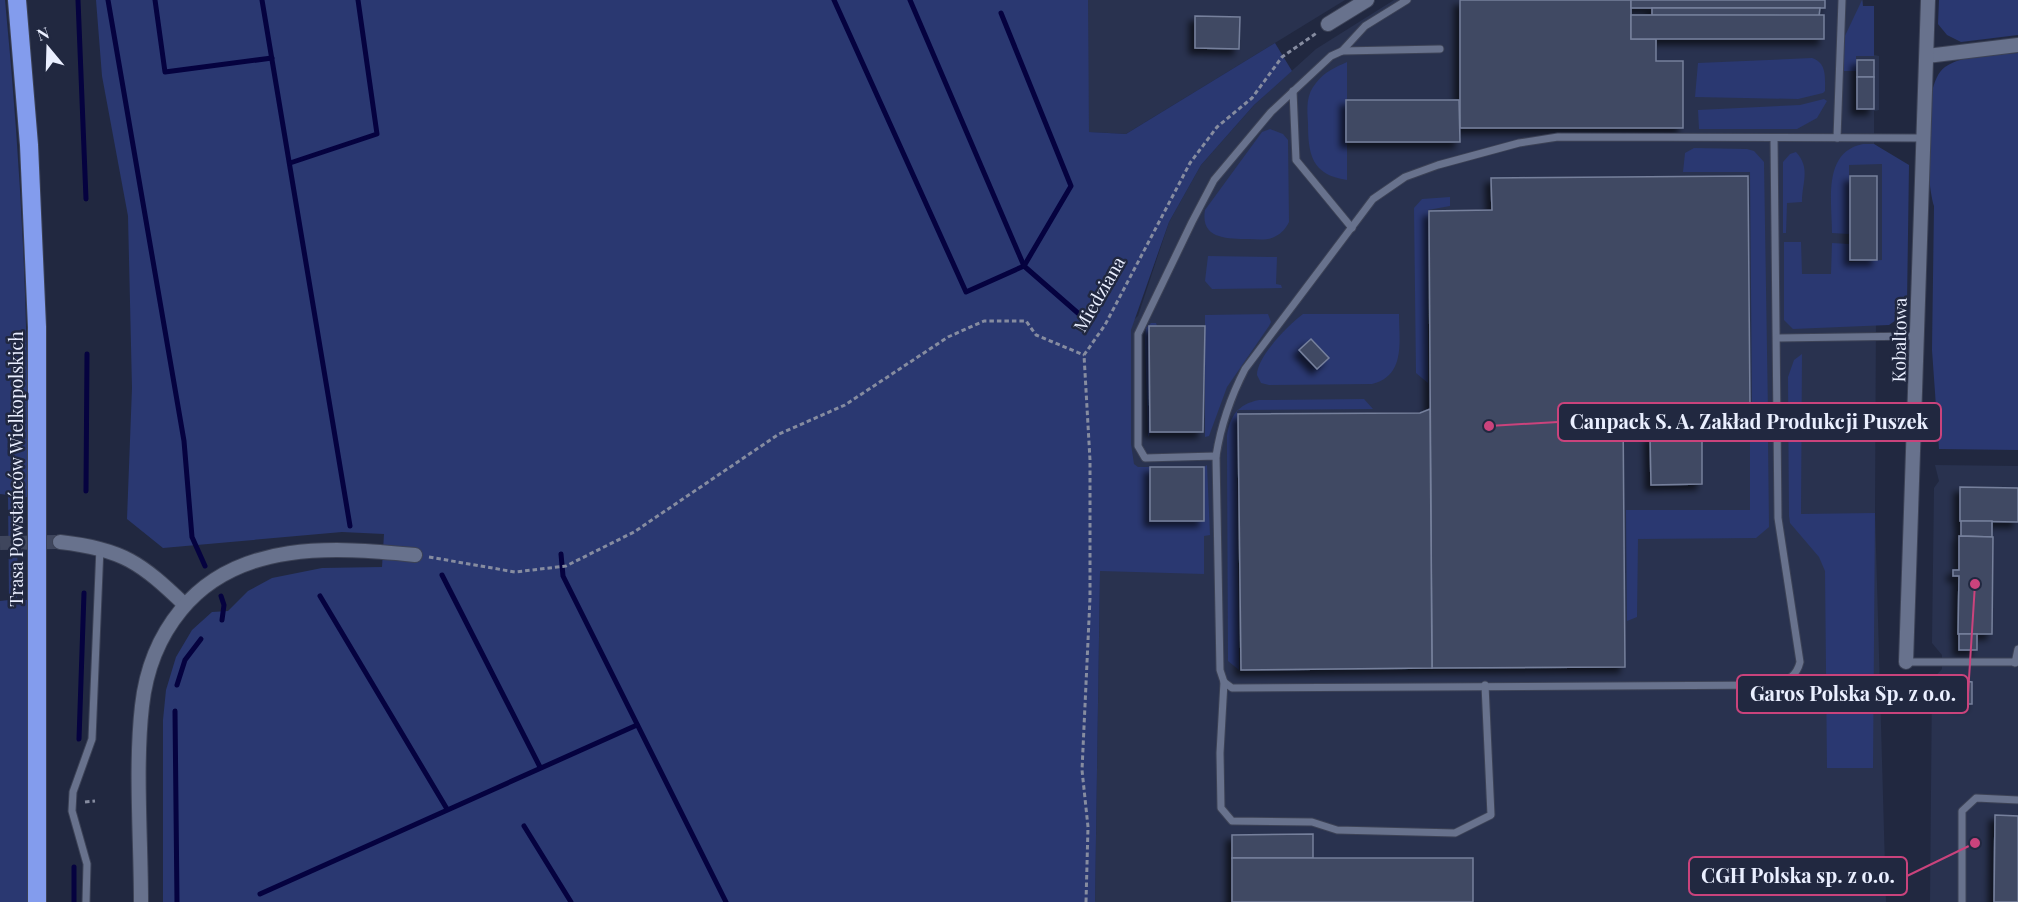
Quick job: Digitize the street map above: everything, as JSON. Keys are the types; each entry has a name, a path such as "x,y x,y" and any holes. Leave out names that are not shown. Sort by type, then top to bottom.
{"highway":[{"name":"Trasa Powstańców Wielkopolskich","path":"16,0 29,145 37,327 37,902"}],"street":[{"path":"1328,24 1367,0"},
{"name":"Kobaltowa","path":"1906,662 1928,0"},
{"path":"1927,56 2018,45"},
{"path":"60,542 100,548 133,560 150,571 185,605"},
{"path":"141,902 142,705 151,662 171,623 185,605 215,578 233,568 279,554 338,551 415,555"}],"lane":[{"path":"1216,456 1145,458 1140,453 1138,446 1138,334 1214,180 1271,112 1293,91 1331,56 1342,51 1365,26 1407,0"},
{"path":"1837,138 1842,0"},
{"path":"1342,51 1440,49"},
{"path":"1293,91 1296,160 1352,228"},
{"path":"1485,685 1491,815 1455,833 1337,830 1312,822 1232,822 1221,808 1220,753 1224,682 1220,670 1216,456 1220,429 1230,397 1245,369 1373,199 1405,177 1519,143 1558,137 1923,138"},
{"path":"1224,682 1232,688 1775,685 1785,682 1798,671 1800,662 1778,518 1774,138"},
{"path":"1777,338 1917,336"},
{"path":"86,902 87,864 72,811 73,792 92,739 100,548"},
{"path":"1906,662 2017,663 2018,649"},
{"path":"1962,902 1962,811 1976,798 2018,800"}],"path":[{"name":"Miedziana","path":"1086,902 1088,827 1082,770 1090,598 1090,460 1084,355 1105,325 1190,163 1217,127 1252,98 1282,57 1328,24"},
{"path":"415,555 515,572 566,566 634,532 779,434 845,405 948,337 984,321 1026,321 1036,335 1084,355"},
{"path":"85,802 95,801"}],"shaded area":[{"path":"0,0 5,0 11,62 26,310 27,497 18,498 17,600 27,600 28,902 0,902 0,601 9,600 8,495 0,494"},
{"path":"96,0 1088,0 1089,132 1126,134 1275,43 1292,71 1254,105 1201,165 1169,222 1131,330 1131,444 1134,464 1138,467 1150,467 1150,521 1204,521 1204,467 1207,465 1210,535 1204,536 1204,574 1100,571 1095,902 163,902 163,720 166,690 176,657 192,630 212,612 228,611 248,591 272,578 322,568 382,567 384,534 342,532 163,548 127,519 132,388 128,216 102,76"},
{"path":"1086,0 1345,0 1126,134 1089,132"},
{"path":"1394,0 1863,0 1863,6 1874,6 1874,55 1879,56 1879,110 1874,111 1874,144 1902,163 1876,316 1875,513 1886,902 1095,902 1100,571 1125,328 1138,316 1169,222 1201,165 1254,105 1316,49"},
{"path":"1862,0 1863,6 1874,6 1874,56 1856,56 1856,71 1843,71 1843,40"},
{"path":"1939,0 2018,0 2018,35 1961,42 1947,35 1938,24"},
{"path":"2018,53 2018,450 1939,449 1932,350 1934,206 1929,176 1927,133 1932,92 1937,76 1945,67 1953,63 1980,56"},
{"path":"1812,58 1823,67 1825,91 1823,93 1798,99 1695,97 1698,63"},
{"path":"1347,62 1347,180 1326,173 1314,161 1309,144 1307,112 1309,97 1319,79"},
{"path":"1824,99 1827,101 1817,118 1797,129 1699,129 1698,110 1800,105"},
{"path":"1270,129 1283,134 1288,140 1289,222 1280,233 1270,239 1232,239 1211,232 1205,220 1205,210 1262,132"},
{"path":"1863,144 1874,144 1909,165 1907,304 1903,315 1889,325 1793,329 1784,320 1784,242 1801,242 1802,274 1831,274 1832,243 1849,244 1849,262 1882,260 1882,164 1849,165 1849,234 1832,233 1831,193 1835,168 1841,157 1850,149"},
{"path":"1694,148 1747,149 1754,151 1764,162 1768,413 1750,417 1750,410 1724,410 1725,404 1752,403 1750,172 1683,172 1685,153"},
{"path":"1796,152 1801,158 1805,176 1802,202 1787,203 1786,233 1783,233 1783,162 1790,154"},
{"path":"1450,197 1450,206 1428,210 1428,383 1416,373 1414,208 1422,199"},
{"path":"1208,256 1277,257 1276,284 1281,285 1282,288 1212,289 1205,281"},
{"path":"1268,314 1271,322 1269,326 1227,387 1209,436 1205,437 1205,315"},
{"path":"1303,314 1399,314 1398,356 1391,373 1383,380 1372,384 1269,385 1261,383 1257,375 1262,359 1282,333"},
{"path":"1151,323 1156,323 1157,326 1151,432 1148,437 1145,339 1146,328"},
{"path":"1802,354 1801,514 1875,513 1873,768 1827,768 1825,571 1819,557 1790,523 1789,516 1788,377 1794,360"},
{"path":"1364,399 1373,409 1238,410 1246,404 1259,400"},
{"path":"1237,411 1239,670 1228,661 1227,436 1230,422"},
{"path":"1750,435 1760,435 1768,439 1769,527 1756,538 1638,539 1637,617 1627,621 1626,510 1750,510"},
{"path":"1935,465 2018,466 2018,902 1930,902 1932,680 1942,669 1942,655 1932,643 1934,488 1939,481"}],"building":[{"path":"1460,0 1631,0 1631,39 1656,39 1656,61 1683,61 1683,128 1460,128"},
{"path":"1631,0 1825,0 1825,8 1631,8"},
{"path":"1652,8 1820,8 1819,16 1652,15"},
{"path":"1631,15 1824,15 1824,39 1631,39"},
{"path":"1195,16 1240,17 1239,49 1195,48"},
{"path":"1857,60 1874,60 1874,77 1857,77"},
{"path":"1857,77 1874,77 1874,109 1857,109"},
{"path":"1346,100 1459,100 1460,142 1346,142"},
{"path":"1748,176 1750,407 1623,410 1625,667 1432,668 1429,211 1492,210 1491,178"},
{"path":"1850,176 1877,176 1877,260 1850,260"},
{"path":"1149,326 1205,326 1203,432 1150,432"},
{"path":"1311,339 1329,358 1317,369 1299,350"},
{"path":"1430,409 1432,668 1241,670 1238,414 1420,413"},
{"path":"1650,435 1702,435 1702,484 1651,485"},
{"path":"1150,467 1204,467 1204,521 1150,521"},
{"path":"1960,487 2018,488 2018,522 1960,521"},
{"path":"1961,521 1992,521 1992,537 1961,536"},
{"path":"1959,536 1993,537 1992,634 1958,634 1959,576 1953,576 1953,570 1959,570"},
{"path":"1959,634 1977,634 1977,650 1959,650"},
{"path":"1965,681 1972,682 1972,704 1957,704 1957,688 1965,689"},
{"path":"1995,815 2018,816 2018,902 1994,902"},
{"path":"1313,834 1313,858 1232,858 1232,835"},
{"path":"1232,858 1473,858 1473,902 1232,902"}],"waterway":[{"path":"78,0 86,199"},
{"path":"108,0 184,441 192,537 205,566"},
{"path":"155,0 165,72 272,58"},
{"path":"262,0 350,526"},
{"path":"290,163 377,134 358,0"},
{"path":"834,0 966,292 1024,266 1079,314"},
{"path":"910,0 1024,266"},
{"path":"1001,13 1071,186 1024,266"},
{"path":"86,491 87,354"},
{"path":"561,554 563,576 726,902"},
{"path":"442,575 540,767"},
{"path":"79,739 84,593"},
{"path":"221,596 224,605 222,620"},
{"path":"320,596 447,809"},
{"path":"177,685 185,660 201,639"},
{"path":"175,711 177,902"},
{"path":"260,894 637,725"},
{"path":"524,826 571,902"},
{"path":"74,867 74,902"}],"tunnel":[{"path":"0,543 60,542"}],"place":[{"name":"Canpack S. A. Zakład Produkcji Puszek","path":"1489,426"},
{"name":"Garos Polska Sp. z o.o.","path":"1975,584"},
{"name":"CGH Polska sp. z o.o.","path":"1975,843"}]}
